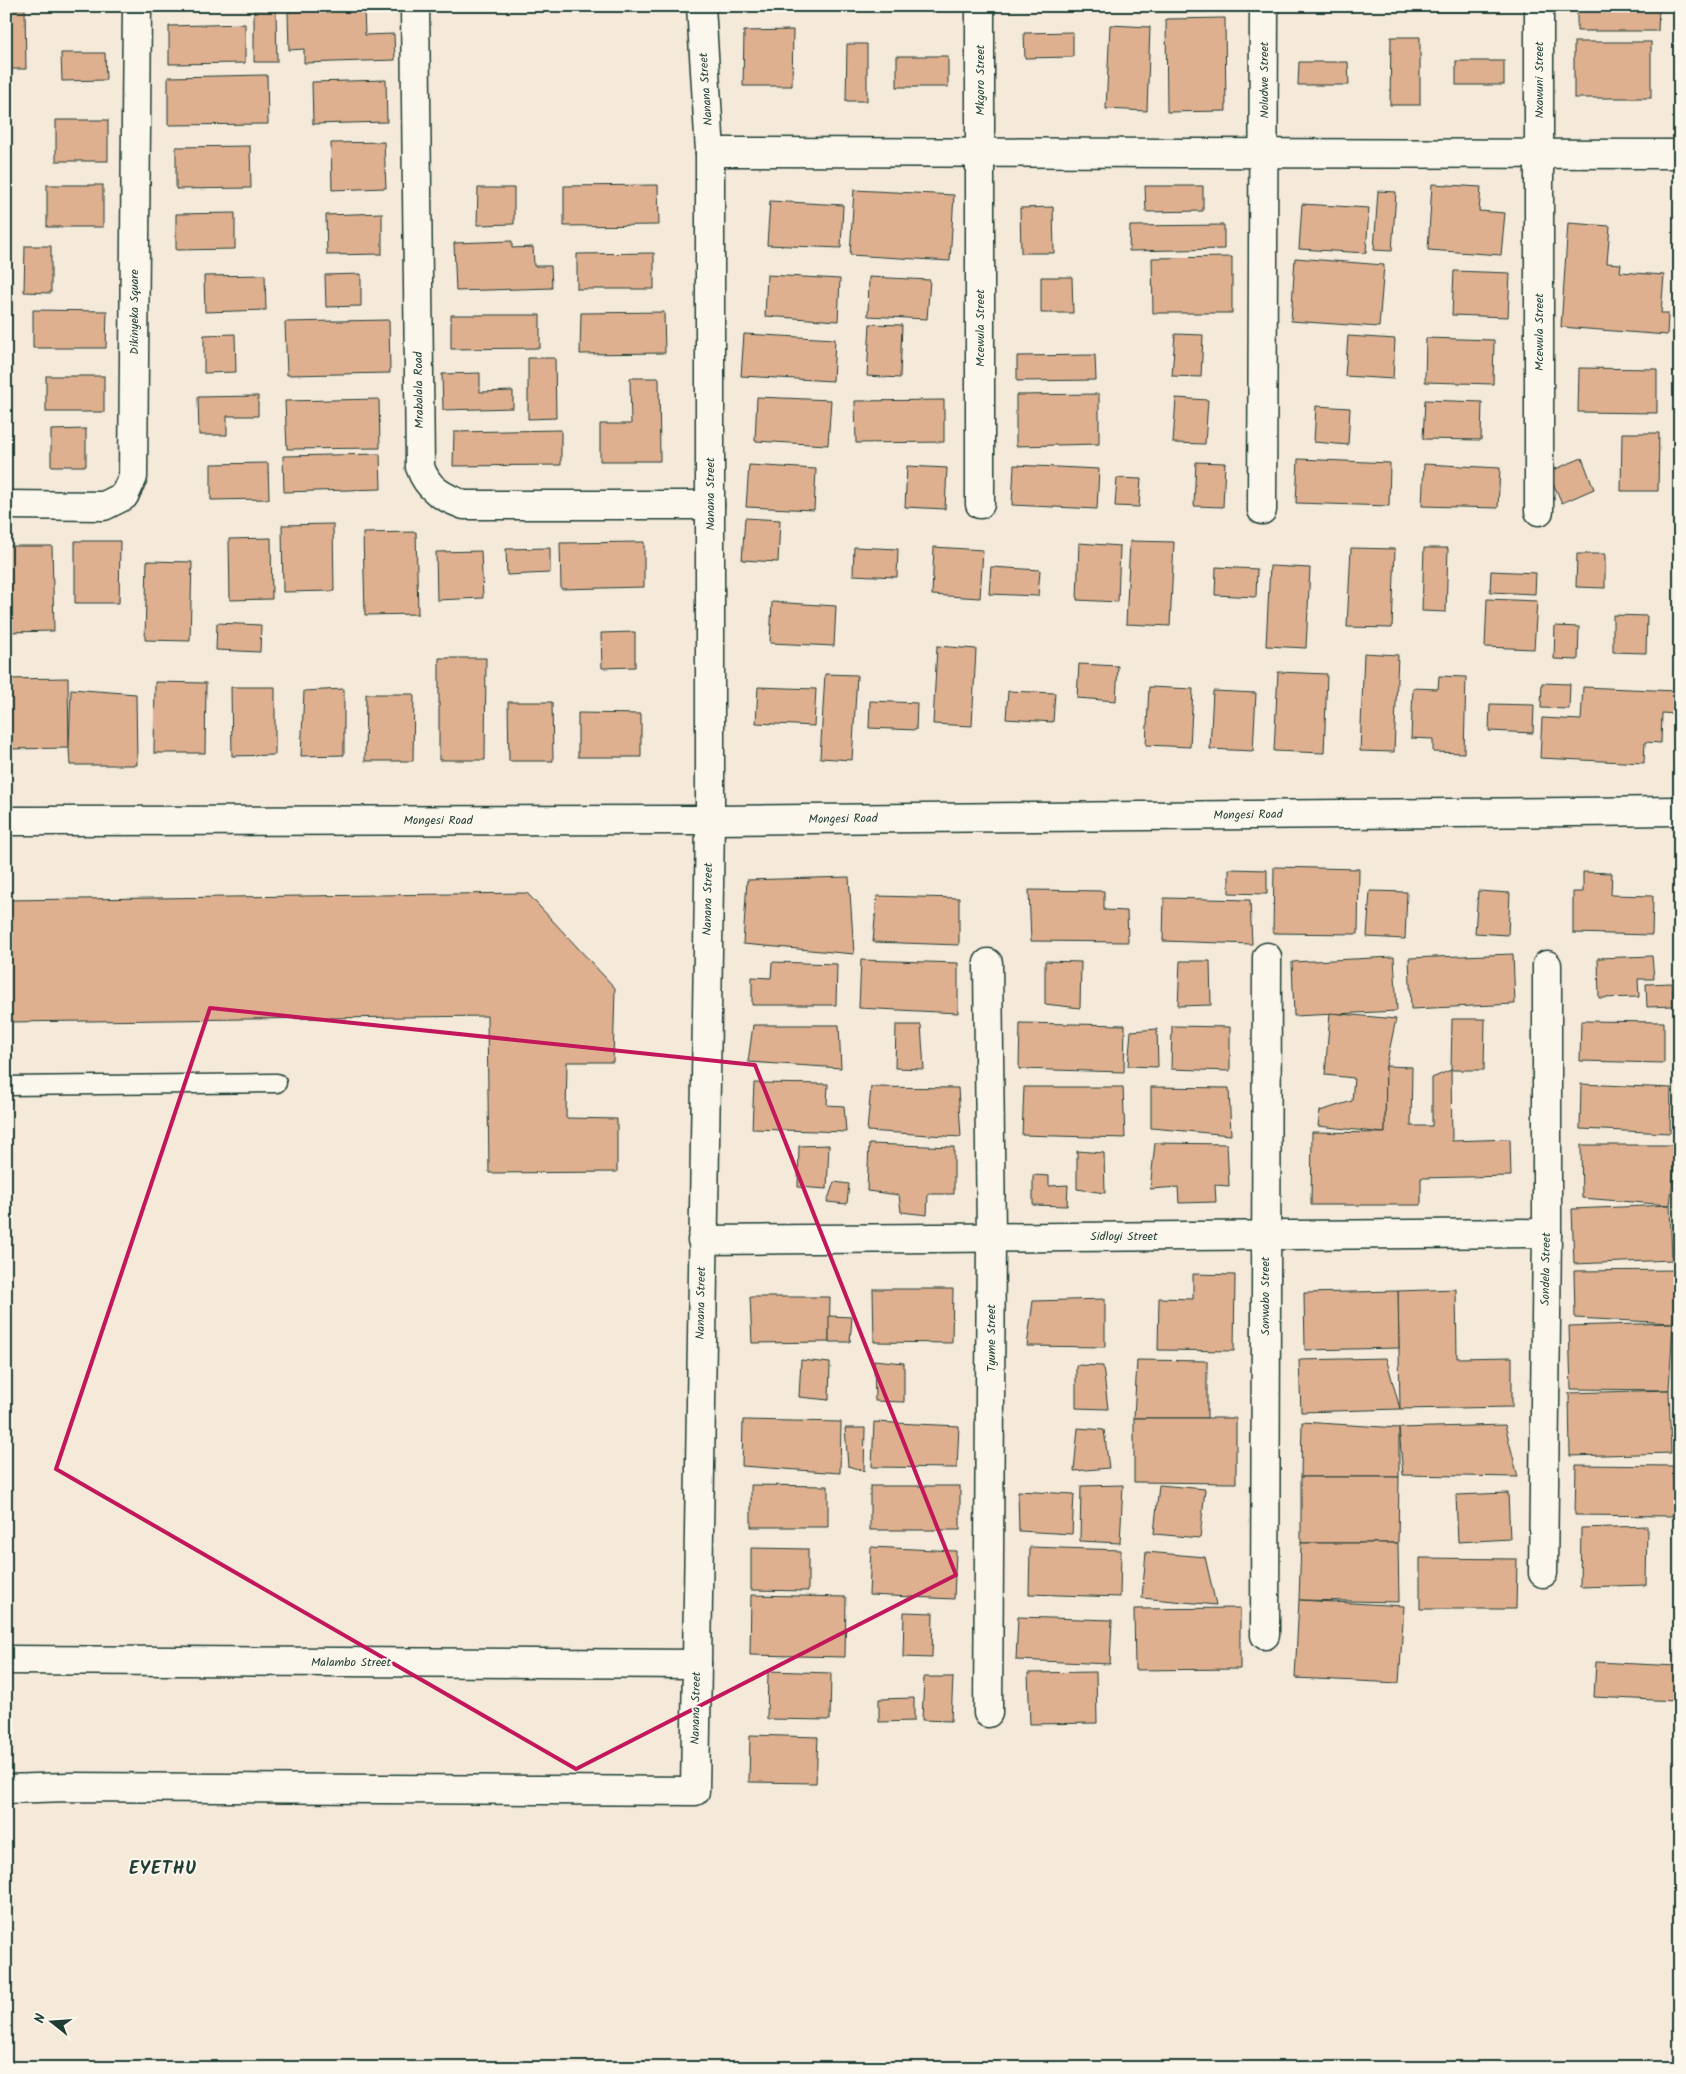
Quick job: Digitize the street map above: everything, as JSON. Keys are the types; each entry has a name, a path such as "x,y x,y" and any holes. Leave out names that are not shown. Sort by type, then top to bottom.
{"street":[{"name":"Dikinyeka Square","path":"6,505 104,506 124,496 133,477 137,6"},
{"name":"Mrabalala Road","path":"415,6 420,467 422,474 442,497 464,505 710,505"},
{"name":"Nanana Street","path":"6,1789 68,1787 695,1791 702,1240 710,820 710,152 701,6"},
{"name":"Mkgoro Street","path":"980,6 980,153"},
{"name":"Noludwe Street","path":"1264,6 1264,153"},
{"name":"Nxawuni Street","path":"1539,6 1539,153"},
{"path":"710,152 1680,154"},
{"name":"Mcewula Street","path":"980,153 980,504"},
{"path":"1262,510 1264,153"},
{"name":"Mcewula Street","path":"1539,153 1539,511"},
{"name":"Mongesi Road","path":"6,821 710,820 1680,811"},
{"name":"Sonwabo Street","path":"1265,1635 1267,957"},
{"name":"Tyume Street","path":"988,963 991,1237 988,1713"},
{"name":"Sondela Street","path":"1543,1573 1547,1232 1547,965"},
{"name":"Sidloyi Street","path":"702,1240 1547,1232"},
{"name":"Malambo Street","path":"6,1660 697,1664"}],"lane":[{"path":"6,1086 277,1083"}],"highlighted area":[{"path":"210,1008 755,1065 956,1575 576,1769 56,1469"}],"building":[{"path":"774,6 803,6 803,9 774,10"},
{"path":"891,6 949,6 949,11 891,11"},
{"path":"1153,6 1207,6 1207,12 1153,12"},
{"path":"1319,6 1352,6 1352,11 1319,11"},
{"path":"1434,6 1485,6 1485,11 1434,11"},
{"path":"1577,6 1659,6 1658,31 1577,31"},
{"path":"6,9 25,9 26,69 6,69"},
{"path":"364,9 365,35 394,34 395,60 304,63 304,49 289,50 288,12"},
{"path":"254,10 276,10 277,62 254,62"},
{"path":"1225,18 1226,111 1167,112 1166,19"},
{"path":"245,24 245,63 169,64 169,26"},
{"path":"1110,25 1150,27 1147,111 1106,109"},
{"path":"793,30 792,86 743,86 744,31"},
{"path":"1073,32 1073,57 1025,58 1024,33"},
{"path":"1391,37 1420,37 1420,105 1390,105"},
{"path":"1574,42 1651,42 1651,98 1574,98"},
{"path":"847,44 867,44 867,101 846,101"},
{"path":"61,53 105,53 106,80 62,81"},
{"path":"897,56 948,56 948,87 897,87"},
{"path":"1456,61 1504,61 1504,85 1456,85"},
{"path":"1299,62 1348,62 1349,85 1298,85"},
{"path":"267,75 268,124 168,125 168,77"},
{"path":"386,80 387,122 313,124 312,82"},
{"path":"56,120 108,120 108,161 56,161"},
{"path":"384,142 386,188 332,190 331,143"},
{"path":"250,146 251,188 176,189 176,147"},
{"path":"1432,184 1481,187 1479,211 1505,213 1501,255 1428,250"},
{"path":"47,185 103,185 103,227 47,227"},
{"path":"658,185 659,225 564,226 564,186"},
{"path":"1145,186 1203,186 1203,211 1146,212"},
{"path":"478,188 514,188 514,224 477,225"},
{"path":"854,190 954,195 950,261 850,255"},
{"path":"1378,191 1396,192 1392,251 1374,250"},
{"path":"770,201 843,205 841,248 767,245"},
{"path":"1302,204 1369,208 1366,253 1299,249"},
{"path":"1053,207 1054,253 1021,253 1020,208"},
{"path":"235,213 235,249 176,250 176,214"},
{"path":"382,213 382,254 327,255 326,215"},
{"path":"1568,223 1610,226 1607,263 1621,264 1620,272 1664,275 1661,313 1668,313 1667,335 1561,327"},
{"path":"1224,225 1224,249 1129,251 1130,226"},
{"path":"512,241 512,248 533,247 534,266 551,266 552,288 456,291 454,243"},
{"path":"25,246 51,246 51,293 24,292"},
{"path":"654,253 654,289 577,289 577,254"},
{"path":"1232,257 1232,313 1153,313 1152,258"},
{"path":"1295,258 1384,265 1379,327 1291,321"},
{"path":"1454,271 1510,273 1508,317 1452,315"},
{"path":"361,274 361,306 326,307 325,275"},
{"path":"265,275 266,310 205,312 204,276"},
{"path":"767,275 840,279 838,321 765,316"},
{"path":"869,277 930,280 927,319 868,316"},
{"path":"1041,277 1072,277 1073,313 1041,313"},
{"path":"33,310 107,311 106,348 33,348"},
{"path":"664,312 665,353 580,354 581,313"},
{"path":"451,315 540,315 540,348 451,349"},
{"path":"389,320 390,373 287,375 285,322"},
{"path":"870,324 902,325 900,378 867,376"},
{"path":"235,334 236,372 204,373 204,335"},
{"path":"744,334 835,339 833,381 741,376"},
{"path":"1175,334 1203,335 1201,377 1172,376"},
{"path":"1348,336 1395,339 1393,379 1345,376"},
{"path":"1426,338 1494,340 1493,384 1425,382"},
{"path":"1095,355 1096,380 1017,381 1017,356"},
{"path":"528,358 555,358 556,418 528,419"},
{"path":"1579,368 1657,369 1657,413 1578,412"},
{"path":"480,373 480,392 513,391 513,408 443,410 442,374"},
{"path":"46,376 104,376 104,412 46,412"},
{"path":"630,378 659,378 660,461 600,461 600,424 631,424"},
{"path":"1099,394 1099,444 1016,446 1016,395"},
{"path":"258,396 258,416 227,416 227,435 199,435 198,397"},
{"path":"757,397 831,400 828,445 755,441"},
{"path":"1176,398 1208,400 1205,444 1173,443"},
{"path":"379,399 380,448 287,449 285,401"},
{"path":"944,400 944,442 856,443 855,401"},
{"path":"1425,400 1482,402 1481,440 1423,439"},
{"path":"1316,406 1350,408 1348,445 1314,442"},
{"path":"86,429 86,466 51,466 51,430"},
{"path":"561,430 561,465 453,466 454,432"},
{"path":"1622,433 1659,433 1658,491 1621,491"},
{"path":"380,454 381,489 284,492 283,456"},
{"path":"1582,458 1594,489 1562,503 1548,472"},
{"path":"1298,459 1390,463 1389,506 1296,503"},
{"path":"1196,462 1225,463 1223,507 1194,506"},
{"path":"268,463 269,499 211,500 211,464"},
{"path":"1424,464 1500,468 1498,508 1422,506"},
{"path":"749,465 816,469 814,510 746,507"},
{"path":"1014,465 1099,469 1097,509 1012,505"},
{"path":"907,466 947,468 945,509 905,507"},
{"path":"1117,478 1141,479 1139,507 1115,506"},
{"path":"745,518 780,520 778,562 742,560"},
{"path":"333,524 334,591 283,592 282,525"},
{"path":"416,532 418,614 365,615 363,533"},
{"path":"271,538 272,599 230,600 229,539"},
{"path":"75,541 120,541 119,603 75,603"},
{"path":"1130,541 1174,542 1170,626 1126,624"},
{"path":"644,542 644,587 561,589 560,543"},
{"path":"1079,543 1120,546 1118,602 1077,600"},
{"path":"6,546 52,546 54,631 8,632"},
{"path":"854,547 898,549 897,577 853,575"},
{"path":"934,547 983,550 980,598 932,595"},
{"path":"550,548 550,573 507,575 506,549"},
{"path":"1351,548 1395,549 1392,628 1347,627"},
{"path":"1424,548 1448,548 1446,612 1422,611"},
{"path":"481,551 483,598 437,600 436,552"},
{"path":"1577,554 1605,554 1605,588 1576,587"},
{"path":"147,561 192,562 190,641 145,640"},
{"path":"1270,566 1310,568 1306,648 1266,646"},
{"path":"991,567 1040,570 1038,596 989,594"},
{"path":"1216,567 1257,569 1256,597 1215,595"},
{"path":"1491,571 1536,573 1535,594 1490,592"},
{"path":"1487,599 1537,601 1534,649 1485,647"},
{"path":"772,602 836,606 834,646 770,643"},
{"path":"1613,615 1647,616 1646,653 1613,652"},
{"path":"217,623 261,625 260,652 216,650"},
{"path":"1555,626 1579,627 1578,660 1554,659"},
{"path":"635,632 635,667 602,668 601,633"},
{"path":"937,646 976,649 972,726 933,724"},
{"path":"1364,653 1398,655 1394,752 1360,751"},
{"path":"439,658 486,658 485,760 439,760"},
{"path":"1079,664 1118,666 1116,701 1077,698"},
{"path":"1278,672 1327,674 1324,753 1274,751"},
{"path":"825,674 857,675 852,760 820,758"},
{"path":"1439,676 1466,677 1464,753 1433,752 1433,739 1411,738 1413,688 1438,689"},
{"path":"68,678 69,748 6,749 6,679"},
{"path":"155,682 206,683 205,753 154,753"},
{"path":"1542,683 1570,684 1569,709 1541,708"},
{"path":"231,687 275,687 275,755 232,756"},
{"path":"758,687 816,689 814,726 756,723"},
{"path":"1149,687 1193,689 1190,747 1146,745"},
{"path":"1583,687 1676,691 1675,714 1662,713 1661,743 1645,742 1644,763 1540,758 1542,718 1581,720"},
{"path":"71,689 136,694 137,765 70,765"},
{"path":"344,689 344,755 301,756 304,691"},
{"path":"1008,691 1055,693 1053,722 1006,719"},
{"path":"1213,691 1256,693 1253,751 1210,749"},
{"path":"366,694 414,694 413,761 365,761"},
{"path":"870,701 917,703 916,730 869,728"},
{"path":"508,702 552,702 553,761 509,761"},
{"path":"1490,704 1534,705 1533,733 1489,731"},
{"path":"578,713 641,714 641,757 578,757"},
{"path":"1274,867 1359,869 1358,934 1273,933"},
{"path":"1229,869 1267,870 1267,894 1229,893"},
{"path":"1583,872 1612,873 1611,895 1653,896 1652,935 1573,933 1573,892 1583,892"},
{"path":"849,877 854,954 743,944 747,880"},
{"path":"1029,890 1104,891 1104,910 1127,911 1128,942 1031,941"},
{"path":"1370,891 1407,892 1405,939 1367,937"},
{"path":"1478,891 1510,893 1508,935 1475,933"},
{"path":"527,893 615,988 613,1062 567,1062 566,1118 617,1119 617,1172 489,1173 487,1016 6,1022 6,900"},
{"path":"877,896 959,898 959,945 873,942"},
{"path":"1164,898 1250,900 1252,944 1163,941"},
{"path":"1513,954 1515,1004 1411,1009 1409,958"},
{"path":"1652,956 1654,979 1638,979 1639,997 1599,998 1598,958"},
{"path":"1394,957 1397,1011 1294,1016 1292,962"},
{"path":"861,960 958,963 958,1013 859,1008"},
{"path":"1045,961 1081,962 1080,1008 1045,1004"},
{"path":"1180,961 1210,961 1211,1005 1178,1006"},
{"path":"772,962 837,964 836,1005 752,1005 752,977 771,978"},
{"path":"1672,983 1673,1006 1647,1007 1646,984"},
{"path":"1330,1013 1396,1019 1386,1066 1385,1133 1318,1126 1320,1111 1352,1101 1354,1078 1325,1075"},
{"path":"1452,1019 1485,1019 1484,1070 1451,1070"},
{"path":"1581,1021 1664,1022 1664,1063 1580,1061"},
{"path":"1020,1023 1125,1025 1124,1072 1019,1069"},
{"path":"753,1025 839,1025 841,1068 748,1062"},
{"path":"896,1025 921,1025 924,1069 895,1068"},
{"path":"1172,1026 1230,1027 1230,1071 1171,1069"},
{"path":"1157,1029 1158,1067 1128,1066 1131,1031"},
{"path":"1386,1066 1412,1067 1411,1126 1432,1126 1432,1078 1451,1070 1452,1141 1510,1139 1511,1176 1421,1178 1421,1205 1311,1205 1312,1132 1385,1133"},
{"path":"754,1083 828,1084 827,1105 844,1106 846,1132 752,1129"},
{"path":"1581,1084 1671,1088 1670,1133 1580,1129"},
{"path":"871,1087 958,1088 961,1137 867,1131"},
{"path":"1024,1087 1123,1087 1125,1138 1022,1135"},
{"path":"1151,1087 1229,1088 1231,1135 1151,1128"},
{"path":"1155,1143 1227,1144 1229,1186 1215,1185 1216,1202 1179,1203 1178,1187 1150,1189"},
{"path":"869,1144 954,1147 954,1194 928,1194 927,1215 901,1212 899,1195 867,1191"},
{"path":"829,1145 827,1189 798,1187 799,1146"},
{"path":"1581,1145 1677,1145 1670,1205 1582,1198"},
{"path":"1077,1151 1104,1153 1105,1193 1077,1189"},
{"path":"1033,1175 1049,1176 1049,1186 1068,1185 1067,1206 1033,1205"},
{"path":"834,1182 849,1184 847,1204 827,1202"},
{"path":"1670,1205 1672,1260 1574,1264 1572,1209"},
{"path":"1678,1270 1673,1323 1575,1318 1574,1271"},
{"path":"1193,1274 1235,1275 1234,1351 1158,1350 1159,1298 1193,1299"},
{"path":"873,1289 953,1289 952,1343 874,1342"},
{"path":"1456,1289 1457,1358 1512,1357 1512,1407 1400,1409 1398,1291"},
{"path":"1398,1291 1399,1348 1305,1350 1304,1293"},
{"path":"750,1297 830,1297 829,1342 752,1343"},
{"path":"1105,1299 1105,1347 1027,1346 1033,1301"},
{"path":"829,1316 852,1317 850,1342 829,1342"},
{"path":"1673,1323 1669,1390 1571,1389 1569,1326"},
{"path":"1386,1358 1400,1409 1301,1412 1299,1360"},
{"path":"801,1360 830,1363 829,1400 799,1397"},
{"path":"874,1360 904,1363 904,1402 875,1401"},
{"path":"1137,1360 1207,1361 1207,1418 1134,1418"},
{"path":"1076,1365 1103,1366 1108,1409 1076,1408"},
{"path":"1669,1390 1671,1453 1570,1456 1569,1393"},
{"path":"1134,1418 1236,1418 1236,1483 1134,1482"},
{"path":"743,1420 841,1422 840,1473 742,1466"},
{"path":"874,1422 959,1426 957,1468 872,1467"},
{"path":"1302,1422 1399,1428 1399,1477 1301,1477"},
{"path":"1505,1425 1518,1477 1403,1475 1399,1428"},
{"path":"845,1428 865,1428 864,1471 848,1466"},
{"path":"1078,1428 1104,1430 1109,1468 1074,1471"},
{"path":"1576,1465 1673,1466 1673,1516 1575,1515"},
{"path":"1301,1477 1399,1477 1398,1543 1301,1543"},
{"path":"751,1485 828,1486 828,1527 751,1527"},
{"path":"1123,1485 1120,1543 1080,1541 1081,1486"},
{"path":"1159,1485 1205,1489 1200,1538 1154,1534"},
{"path":"870,1486 960,1486 960,1530 870,1530"},
{"path":"1018,1491 1074,1494 1072,1534 1019,1531"},
{"path":"1508,1493 1510,1539 1458,1542 1456,1495"},
{"path":"1647,1526 1646,1585 1580,1587 1581,1528"},
{"path":"1301,1543 1398,1543 1399,1602 1299,1600"},
{"path":"871,1547 956,1551 954,1599 869,1595"},
{"path":"1030,1547 1121,1550 1120,1597 1029,1594"},
{"path":"751,1548 808,1549 808,1591 751,1590"},
{"path":"1146,1552 1205,1557 1216,1605 1142,1598"},
{"path":"1420,1558 1517,1559 1516,1609 1420,1609"},
{"path":"751,1595 846,1597 845,1657 750,1655"},
{"path":"1299,1600 1404,1606 1399,1683 1295,1678"},
{"path":"1240,1608 1240,1669 1135,1670 1134,1609"},
{"path":"904,1612 933,1613 932,1658 903,1657"},
{"path":"1018,1617 1112,1620 1110,1664 1016,1660"},
{"path":"1596,1662 1677,1666 1675,1701 1594,1697"},
{"path":"768,1671 831,1673 830,1720 767,1719"},
{"path":"1096,1672 1097,1723 1030,1724 1028,1673"},
{"path":"924,1677 953,1677 951,1721 922,1720"},
{"path":"914,1698 914,1721 879,1722 879,1699"},
{"path":"750,1735 818,1737 816,1783 749,1782"}],"district":[{"name":"EYETHU","path":"163,1869"}]}
